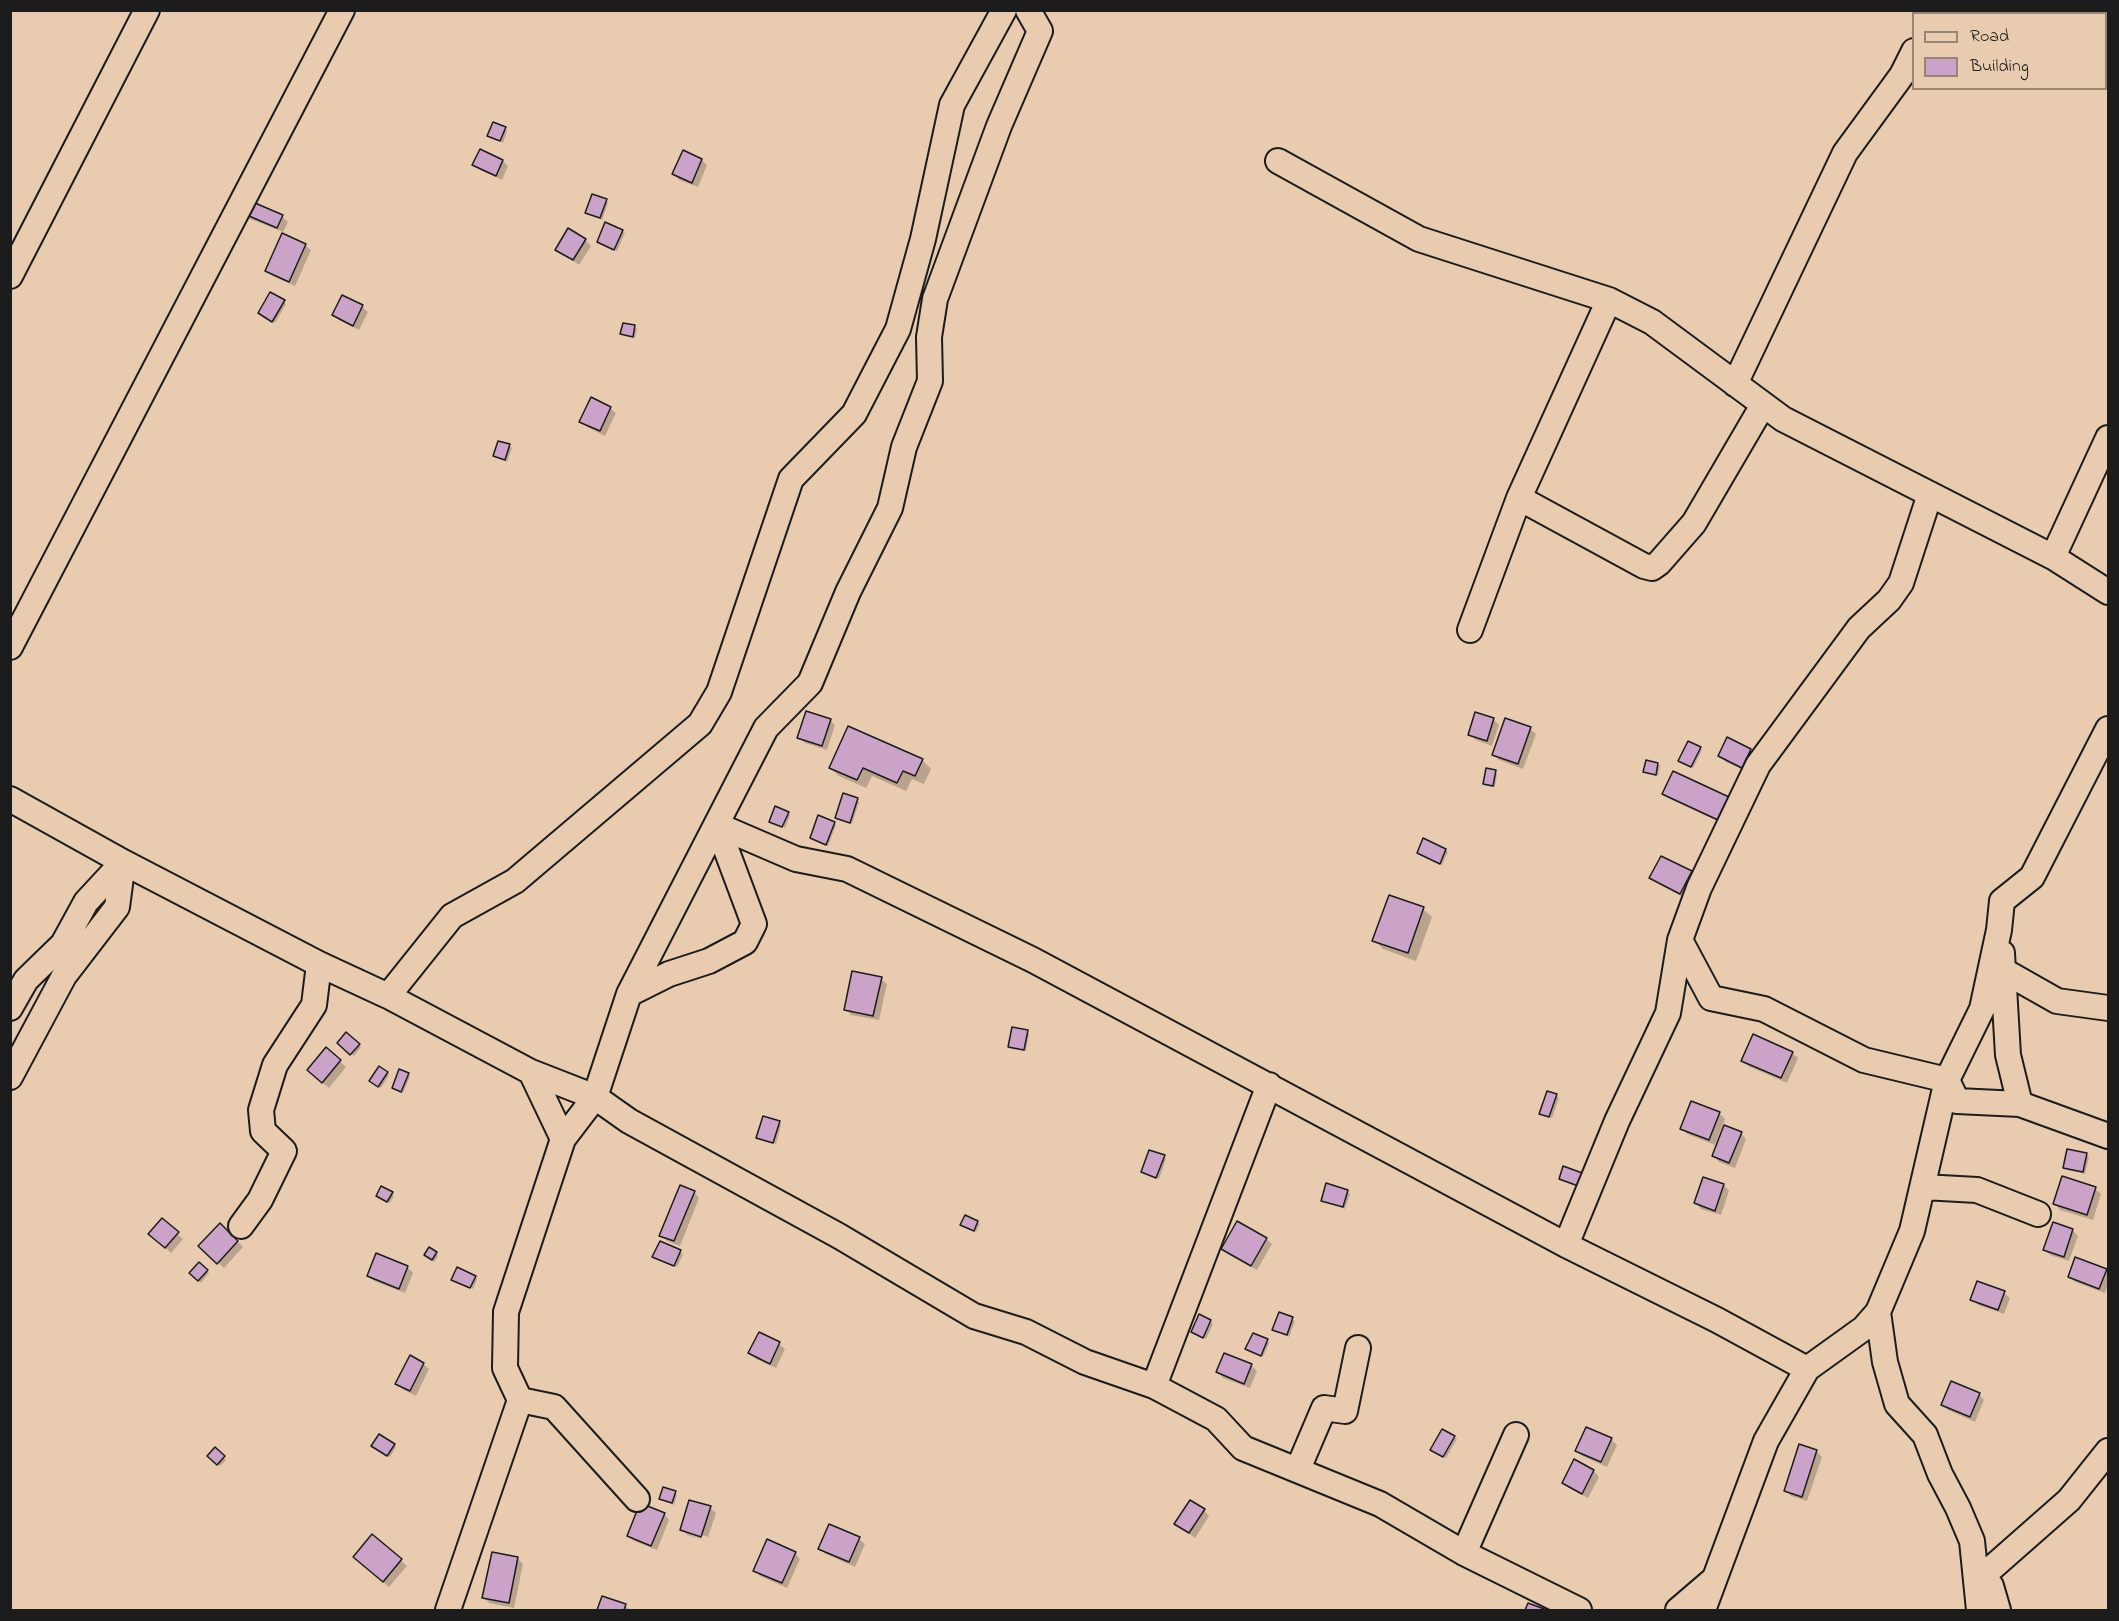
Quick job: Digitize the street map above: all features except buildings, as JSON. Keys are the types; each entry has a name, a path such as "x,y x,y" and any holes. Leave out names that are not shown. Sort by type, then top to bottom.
{"street":[{"path":"10,276 147,10"},
{"path":"10,647 342,10"},
{"path":"388,996 452,916 515,881 700,724 719,692 791,479 854,414 898,328 923,239 952,105 1004,10"},
{"path":"448,1611 520,1400 505,1368 506,1312 563,1139 595,1097 629,994 766,728 810,682 848,592 890,508 904,447 930,381 929,337 935,299 999,126 1040,31 1028,10"},
{"path":"1735,384 1845,153 1902,75 1912,55"},
{"path":"1278,161 1419,239 1609,300 1652,322 1783,419 2053,557 2109,592"},
{"path":"898,328 935,299"},
{"path":"1470,630 1519,498 1609,300"},
{"path":"1519,498 1644,566 1652,568 1694,522 1763,405"},
{"path":"2053,557 2109,438"},
{"path":"1566,1245 1617,1121 1668,1013 1680,940 1699,888 1758,765 1859,628 1889,600 1901,583 1930,494"},
{"path":"1703,1611 1766,1441 1807,1369 1864,1328 1878,1312 1912,1231 1947,1080 1982,1009 1999,930 2002,901 2032,877 2109,729"},
{"path":"10,799 123,862 319,964 388,996 531,1072 595,1097 629,1120 839,1236 974,1316 1026,1332 1085,1362 1154,1386 1216,1419 1243,1448 1380,1504 1464,1553 1578,1611"},
{"path":"629,994 669,975 709,961 745,942 754,924 717,825"},
{"path":"717,825 796,859 847,869 1033,960 1566,1245 1717,1320 1807,1369"},
{"path":"10,1008 26,980 63,944 86,902 123,862"},
{"path":"10,1077 64,975 117,908 123,862"},
{"path":"1999,930 2004,971 2008,1055 2020,1104"},
{"path":"1680,940 1711,998 1764,1009 1864,1060 1947,1080"},
{"path":"241,1226 260,1200 284,1151 263,1131 261,1110 275,1065 314,1005 319,964"},
{"path":"2004,971 2057,1001 2109,1008"},
{"path":"531,1072 563,1139"},
{"path":"1947,1080 1957,1101 2020,1104 2109,1137"},
{"path":"1154,1386 1269,1085"},
{"path":"1923,1187 1977,1190 2038,1214"},
{"path":"1878,1312 1885,1362 1897,1404 1925,1435 1971,1541 1977,1581 1978,1611"},
{"path":"1298,1469 1324,1408 1345,1411 1358,1348"},
{"path":"520,1400 554,1407 637,1499"},
{"path":"1464,1553 1516,1435"},
{"path":"1977,1581 2069,1500 2109,1452"},
{"path":"1678,1611 1713,1580"},
{"path":"1977,1581 1991,1586 1998,1611"}]}
